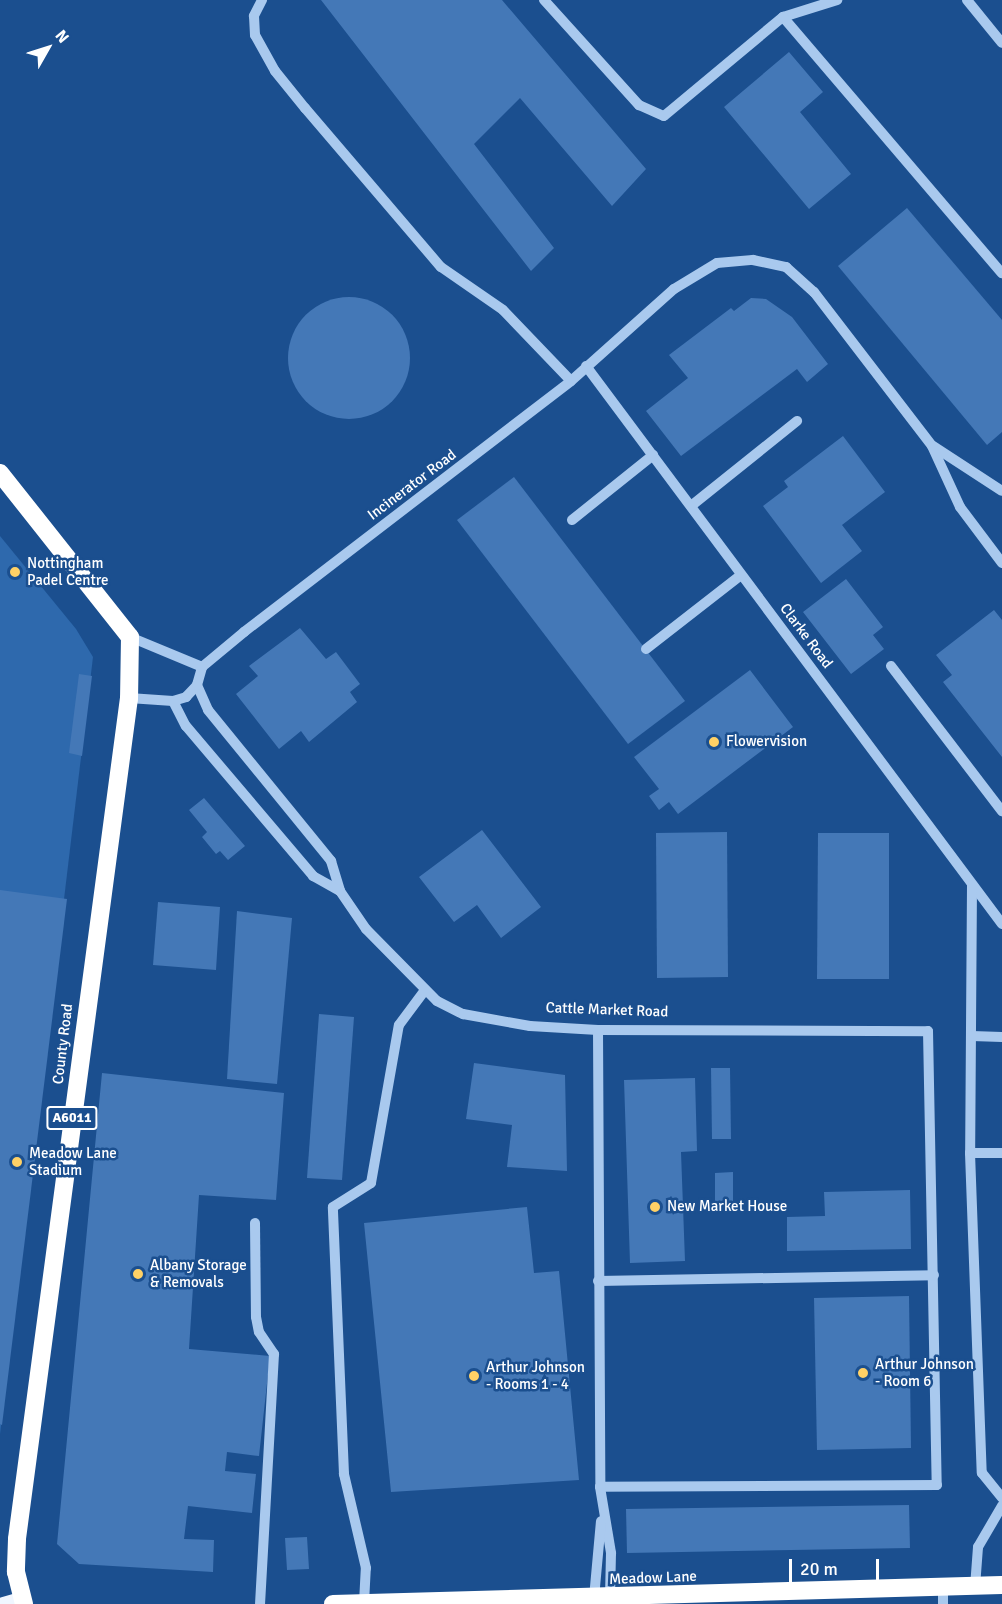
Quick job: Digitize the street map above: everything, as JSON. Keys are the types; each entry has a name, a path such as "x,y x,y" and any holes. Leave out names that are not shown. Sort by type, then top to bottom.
{"highway":[{"path":"0,473 130,637"},
{"name":"County Road","path":"23,1601 16,1572 17,1539 129,698 130,637"},
{"name":"Meadow Lane","path":"333,1604 568,1601 602,1598 666,1600 943,1596 975,1587 1002,1585"},
{"name":"Meadow Lane","path":"975,1587 1002,1595"}],"main road":[{"name":"A6011","path":"3,1604 23,1601"}],"street":[{"path":"262,0 254,16 255,34 275,71 305,108 441,267 503,310 571,381"},
{"path":"544,0 639,105 664,116 783,18 837,0"},
{"path":"967,0 1002,43"},
{"path":"783,18 1002,273"},
{"name":"Incinerator Road","path":"202,667 571,381 674,289 717,263 753,260 786,267 814,292 932,446"},
{"name":"Clarke Road","path":"586,366 1002,924"},
{"path":"691,506 797,421"},
{"path":"932,446 1002,491"},
{"path":"932,446 960,507 1002,563"},
{"path":"572,520 652,455"},
{"path":"646,649 741,575"},
{"path":"129,698 173,702 186,697 197,685 202,667 130,637"},
{"path":"891,666 1002,811"},
{"name":"Cattle Market Road","path":"197,685 208,710 331,861 340,891 366,929 424,990 463,1014 530,1026 598,1030 928,1031 934,1275"},
{"name":"Cattle Market Road","path":"173,702 186,726 313,876 340,891"},
{"path":"972,885 970,1153 982,1473 1002,1498"},
{"path":"364,1603 366,1568 344,1474 333,1207 370,1183 399,1025 424,990"},
{"path":"598,1030 600,1487 602,1515 610,1553 602,1598"},
{"path":"972,1036 1002,1037"},
{"path":"970,1153 1002,1153"},
{"path":"255,1223 256,1317 259,1332 274,1354 260,1604"},
{"path":"598,1281 934,1275 937,1485 600,1487"},
{"path":"975,1587 978,1547 1002,1506"},
{"path":"602,1515 595,1554 602,1598"}],"shaded area":[{"name":"Meadow Lane Stadium","path":"0,536 76,629 93,657 0,1434"}],"building":[{"path":"321,0 502,0 646,169 612,206 520,98 474,144 554,248 531,271"},
{"path":"789,52 823,92 800,112 851,174 809,209 724,107"},
{"path":"907,208 1002,320 1002,432 987,445 838,266"},
{"path":"349,297 372,301 392,315 406,335 410,358 406,381 392,401 372,415 349,419 326,415 306,401 292,381 288,358 292,335 306,315 326,301"},
{"path":"751,298 766,299 792,317 828,364 807,382 797,369 681,456 646,411 688,378 669,355 731,308 734,311"},
{"path":"843,436 885,492 842,525 862,551 821,583 763,506 788,487 784,481"},
{"path":"514,477 685,701 628,744 457,520"},
{"path":"846,579 883,627 873,635 884,649 851,674 803,612"},
{"path":"994,610 1002,620 1002,757 943,682 952,675 936,655"},
{"path":"300,628 326,659 336,652 360,684 350,692 357,702 309,742 301,731 279,749 236,694 258,676 249,666"},
{"name":"Flowervision","path":"750,670 793,727 678,814 669,802 659,810 649,796 659,789 634,757"},
{"path":"79,674 92,676 82,756 69,753"},
{"path":"204,798 245,846 228,860 220,851 216,854 202,837 207,832 189,810"},
{"path":"482,830 541,907 501,938 477,905 454,922 419,877"},
{"path":"727,832 728,977 657,978 656,833"},
{"path":"818,833 889,833 889,979 817,979"},
{"path":"0,890 67,899 2,1425 0,1424"},
{"path":"158,902 220,907 216,970 153,965"},
{"path":"237,911 292,918 277,1084 227,1079"},
{"path":"319,1014 354,1017 342,1180 307,1178"},
{"path":"474,1063 565,1075 567,1171 507,1167 512,1125 466,1119"},
{"path":"711,1068 730,1068 731,1139 712,1139"},
{"name":"Albany Storage & Removals","path":"102,1073 284,1093 276,1200 199,1195 189,1349 270,1356 259,1456 227,1452 225,1471 256,1474 252,1513 188,1506 184,1539 214,1540 213,1572 79,1564 57,1544"},
{"name":"New Market House","path":"695,1078 697,1151 681,1152 685,1261 630,1263 624,1080"},
{"path":"733,1172 733,1210 715,1210 715,1173"},
{"path":"910,1190 911,1249 787,1251 787,1217 825,1216 824,1192"},
{"name":"Arthur Johnson - Rooms 1 - 4","path":"527,1207 534,1273 559,1271 579,1480 391,1492 364,1223"},
{"name":"Arthur Johnson - Room 6","path":"909,1296 911,1448 817,1450 814,1298"},
{"path":"909,1505 910,1548 627,1553 626,1509"},
{"path":"307,1537 309,1569 287,1570 285,1538"}],"place":[{"name":"Nottingham Padel Centre","path":"15,572"},
{"name":"Flowervision","path":"714,742"},
{"name":"Meadow Lane Stadium","path":"17,1162"},
{"name":"New Market House","path":"655,1207"},
{"name":"Albany Storage & Removals","path":"138,1274"},
{"name":"Arthur Johnson - Room 6","path":"863,1373"},
{"name":"Arthur Johnson - Rooms 1 - 4","path":"474,1376"}]}
